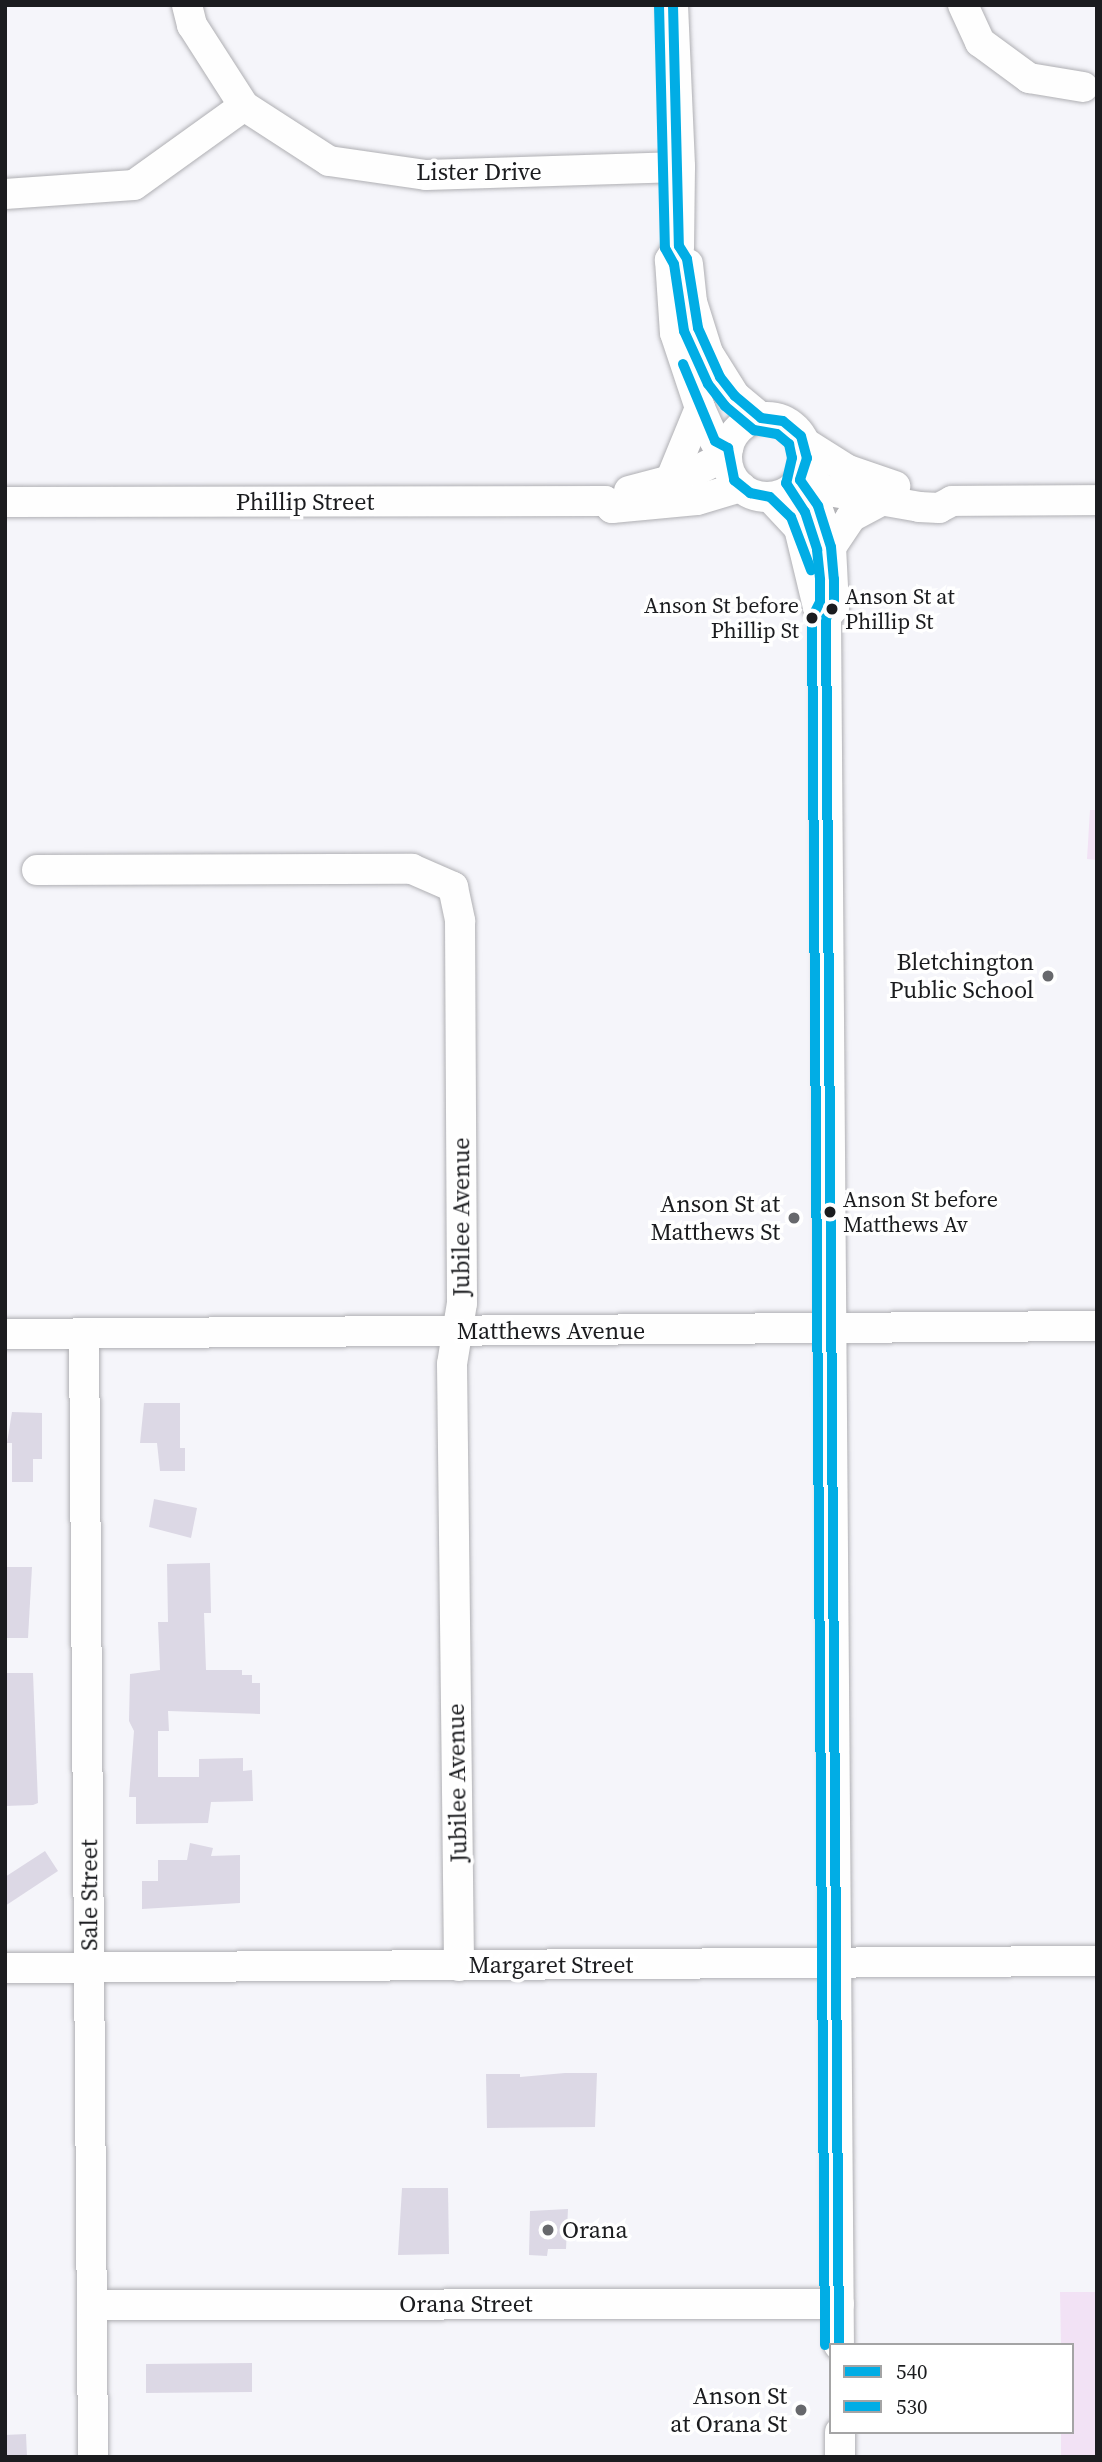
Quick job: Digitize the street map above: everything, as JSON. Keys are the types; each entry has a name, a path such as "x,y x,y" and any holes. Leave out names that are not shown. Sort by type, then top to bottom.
{"street":[{"name":"Lister Drive","path":"187,5 192,25 244,106 329,161 426,175 680,167"},
{"path":"673,5 680,167 679,246 670,260 675,333 700,408 715,441 728,452"},
{"path":"963,5 981,42 1029,78 1083,87"},
{"path":"5,194 134,185 244,106"},
{"path":"679,246 687,258 692,302 708,353 735,396 761,418 783,421 804,443 859,475 886,485 938,493 952,501"},
{"path":"670,481 700,408"},
{"path":"761,418 740,428 728,452 729,471 741,487 770,497 799,528 818,607 826,618 839,2343"},
{"path":"804,443 802,476 813,493 831,547 834,607 826,618"},
{"name":"Phillip Street","path":"605,501 612,493 670,481 728,452"},
{"path":"770,497 787,492 802,476"},
{"path":"802,476 823,489 881,501 939,508 952,501 1097,500"},
{"name":"Phillip Street","path":"5,502 605,501 612,508 697,500 741,487"},
{"path":"831,547 851,517 881,501"},
{"name":"Jubilee Avenue","path":"37,870 412,869 453,887 460,921 462,1289 452,1364 458,1966"},
{"name":"Matthews Avenue","path":"5,1334 832,1331 1097,1326"},
{"name":"Sale Street","path":"84,1334 93,2457"},
{"name":"Margaret Street","path":"5,1968 1097,1961"},
{"name":"Orana Street","path":"92,2305 839,2304"},
{"path":"840,2434 840,2457"}],"shaded area":[{"path":"1090,810 1097,810 1097,860 1087,859"},
{"path":"1060,2292 1097,2292 1097,2457 1061,2457 1061,2434 1074,2434 1074,2343 1061,2343"}],"building":[{"path":"144,1403 180,1403 180,1448 185,1448 185,1471 160,1471 157,1443 140,1443"},
{"path":"12,1412 42,1413 42,1459 33,1459 33,1482 12,1482 12,1443 7,1443"},
{"path":"154,1499 197,1508 191,1538 149,1527"},
{"path":"210,1563 211,1613 204,1613 206,1670 242,1670 242,1675 252,1675 252,1683 260,1683 260,1714 168,1711 169,1731 158,1731 158,1777 199,1777 199,1759 243,1758 243,1771 252,1770 253,1801 211,1802 208,1823 136,1824 136,1797 129,1797 134,1731 129,1721 130,1674 160,1670 158,1622 168,1622 167,1564"},
{"path":"5,1567 32,1567 28,1638 5,1638"},
{"path":"5,1673 33,1673 38,1803 33,1805 5,1806"},
{"path":"190,1843 213,1848 211,1856 240,1855 240,1903 142,1909 142,1881 158,1881 158,1860 187,1860"},
{"path":"45,1851 58,1871 5,1906 5,1877"},
{"path":"597,2073 595,2127 487,2128 486,2074 520,2074 520,2077"},
{"path":"402,2188 448,2188 449,2254 398,2255"},
{"name":"Orana","path":"568,2209 566,2249 548,2249 547,2256 529,2255 530,2211"},
{"path":"252,2363 252,2392 146,2393 146,2364"},
{"path":"26,2434 27,2457 5,2457 5,2435"}],"transit line":[{"name":"530","path":"659,5 665,248 674,264 684,331 708,384 725,406 754,430 777,434 789,444 792,458 786,483 805,512 817,550 820,580 820,602 812,618 825,2345"},
{"name":"540","path":"673,5 679,246 687,259 698,328 720,377 735,396 761,418 783,421 801,436 807,458 800,480 818,506 831,547 834,579 834,607 826,618 839,2343"},
{"name":"540","path":"683,364 715,441 728,448 734,480 750,493 770,497 791,517 811,570"}],"place":[{"name":"Anson St at Phillip St","path":"832,609"},
{"name":"Anson St before Phillip St","path":"812,618"},
{"name":"Bletchington Public School","path":"1048,976"},
{"name":"Anson St before Matthews Av","path":"830,1212"},
{"name":"Anson St at Matthews St","path":"794,1218"},
{"name":"Orana","path":"548,2230"},
{"name":"Anson St at Orana St","path":"801,2410"}]}
